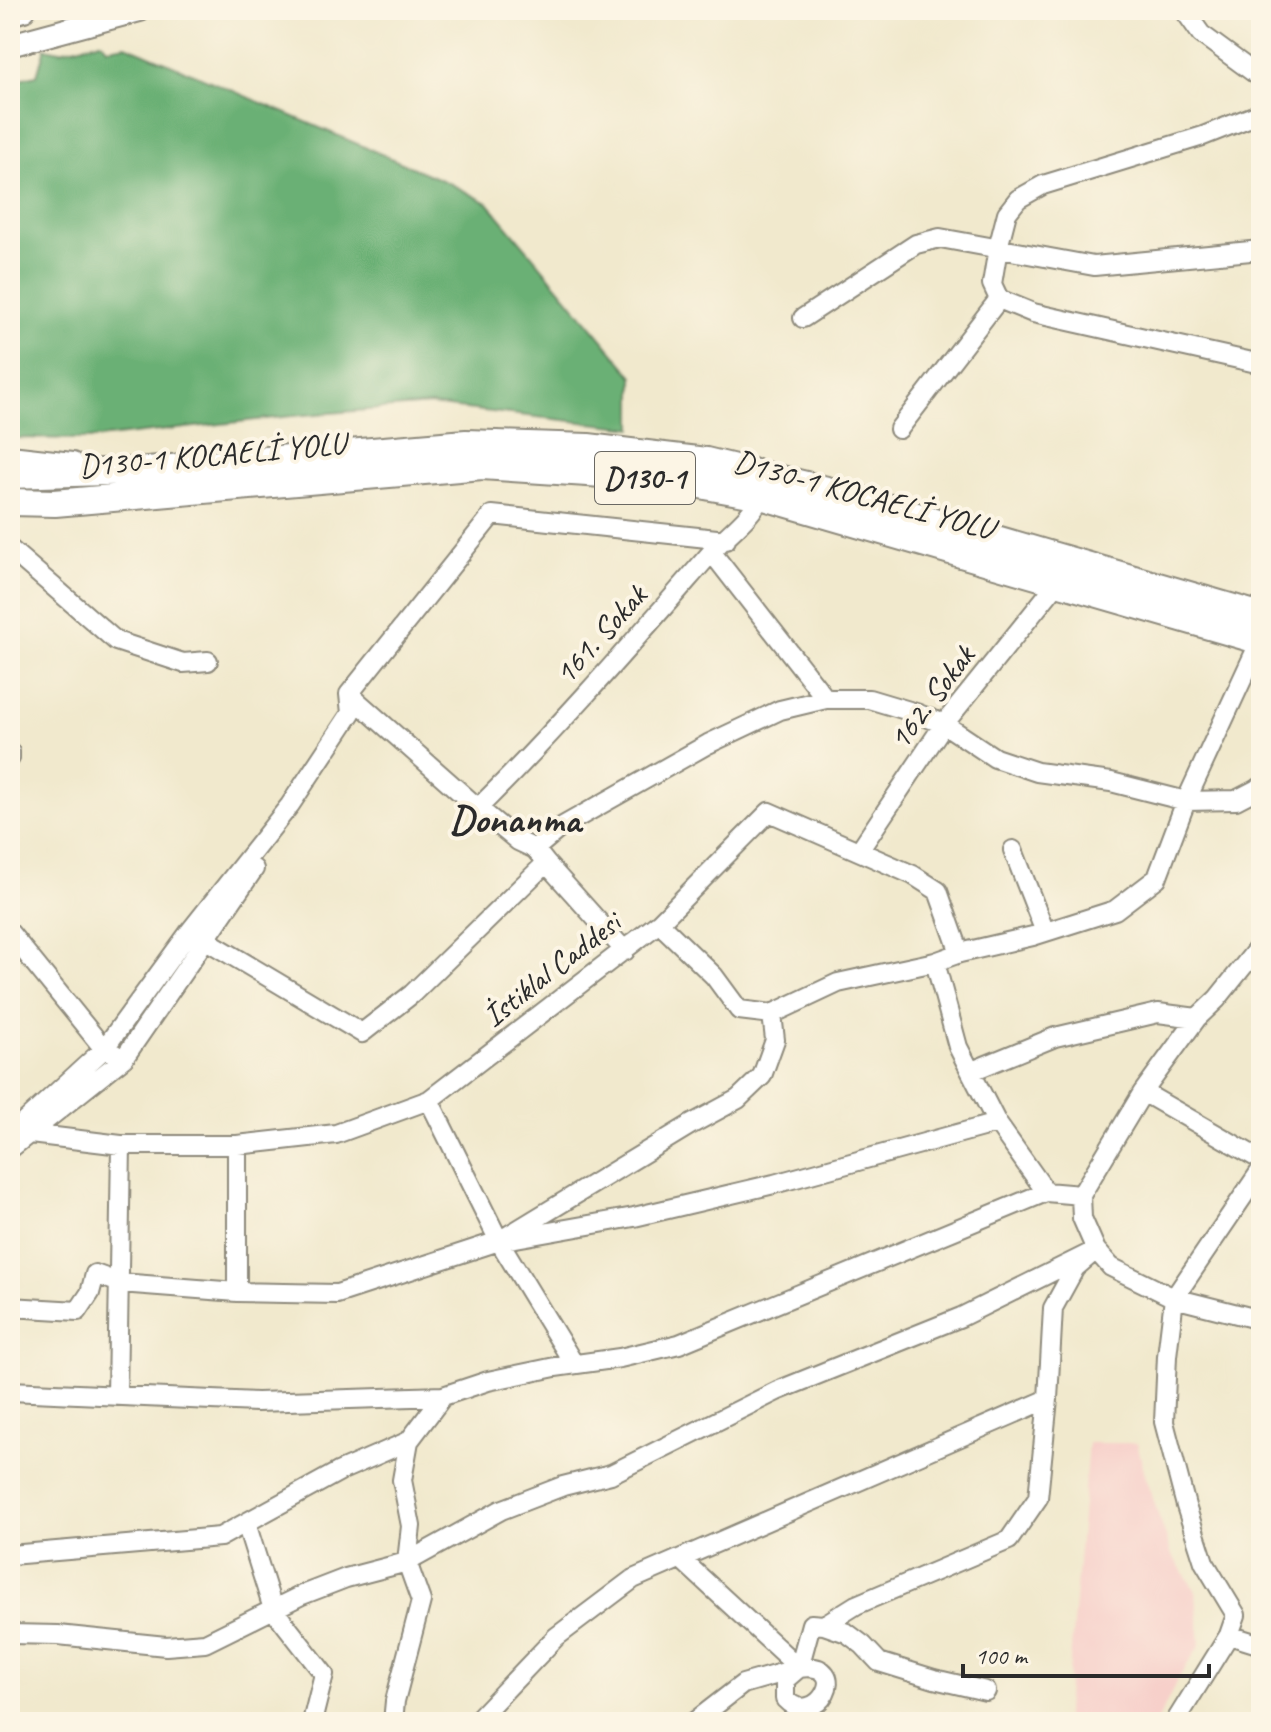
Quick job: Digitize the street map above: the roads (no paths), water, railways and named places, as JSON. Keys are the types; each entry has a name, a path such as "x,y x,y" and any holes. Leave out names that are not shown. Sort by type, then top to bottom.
{"highway":[{"name":"D130-1","path":"10,475 136,471 466,443 588,447 706,461 831,491 1261,616"},
{"name":"D130-1 KOCAELİ YOLU","path":"10,502 55,503 482,466 618,475 761,496 1260,641"}],"main road":[{"path":"10,14 22,10"},
{"path":"20,43 140,10"},
{"path":"10,457 136,471"}],"street":[{"path":"20,43 36,34 34,21 22,10"},
{"path":"1184,10 1201,34 1261,78"},
{"path":"1261,113 1203,136 1043,185 1018,199 1007,213 992,284 999,299 1033,313 1261,364"},
{"path":"803,318 916,244 940,238 1094,266 1261,250"},
{"path":"899,429 999,299"},
{"name":"161. Sokak","path":"478,808 535,752 756,507 761,496"},
{"path":"15,1135 104,1049 197,935 351,713 349,694 492,515 726,540"},
{"path":"10,549 116,641 183,663 208,661"},
{"path":"713,554 826,699"},
{"name":"162. Sokak","path":"859,851 944,724 1058,582"},
{"path":"499,1241 738,1099 762,1076 775,1040 772,1014 838,983 935,962 1115,910 1157,878 1186,801 1260,641"},
{"path":"349,694 478,808 540,856 625,951"},
{"path":"197,935 362,1033 412,994 540,856 561,827 708,744 780,710 826,699 869,699 944,724 995,758 1037,772 1111,782 1186,801 1236,800 1261,787"},
{"path":"659,923 769,812 913,875 938,891 960,953"},
{"path":"1013,850 1045,932"},
{"name":"İstiklal Caddesi","path":"15,1135 121,1145 237,1145 336,1134 429,1100 659,923 714,976 739,1010 772,1014"},
{"path":"10,933 104,1049 124,1058"},
{"path":"15,1135 124,1058 197,935"},
{"path":"1261,944 1217,999 1197,1018 1143,1092 1081,1195 1082,1218 1096,1250 1111,1267 1174,1298 1261,1320"},
{"path":"935,962 958,1047 997,1123 1046,1192"},
{"path":"972,1071 1055,1037 1158,1013 1197,1018"},
{"path":"1143,1092 1261,1160"},
{"path":"429,1100 499,1241 574,1364"},
{"path":"10,1307 78,1311 90,1293 95,1274 120,1283 237,1292 337,1294 499,1241 634,1217 774,1184 997,1123"},
{"path":"117,1396 121,1145"},
{"path":"237,1145 237,1292"},
{"path":"1175,1722 1229,1635 1236,1615 1204,1562 1164,1422 1174,1298 1261,1170"},
{"path":"10,1391 257,1402 443,1396 488,1381 620,1358 679,1344 1046,1192 1081,1195"},
{"path":"824,1625 856,1605 1009,1540 1038,1498 1053,1308 1075,1268 1096,1250"},
{"path":"10,1634 58,1635 166,1646 205,1643 273,1609 346,1578 407,1562 501,1510 563,1486 611,1474 777,1391 961,1317 1096,1250"},
{"path":"393,1722 395,1701 421,1601 407,1562 411,1526 402,1480 409,1441 443,1396"},
{"path":"475,1722 556,1637 633,1579 1048,1399"},
{"path":"10,1555 220,1537 340,1471 409,1441"},
{"path":"246,1523 273,1609 324,1674 312,1722"},
{"path":"681,1559 799,1668"},
{"path":"828,1695 821,1707 801,1712 789,1704 783,1692 785,1680 799,1668 811,1624 847,1633 879,1662 986,1691"},
{"path":"1229,1635 1261,1645"},
{"path":"694,1722 743,1684 799,1668 812,1668 827,1681 828,1695 822,1722"},
{"path":"743,1684 783,1692"}],"district":[{"name":"Donanma","path":"515,818"}]}
